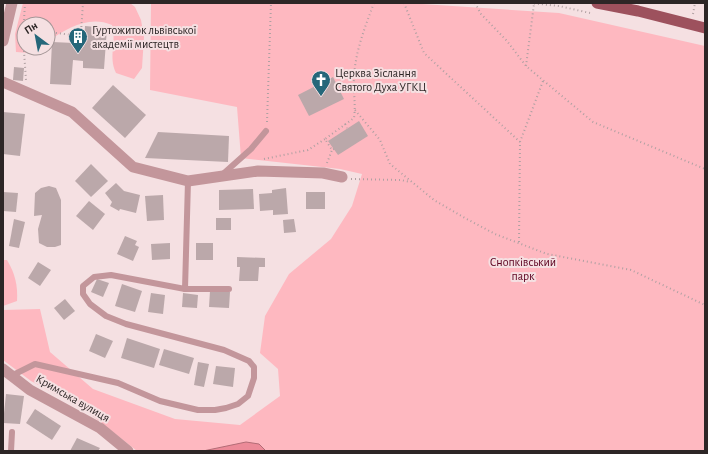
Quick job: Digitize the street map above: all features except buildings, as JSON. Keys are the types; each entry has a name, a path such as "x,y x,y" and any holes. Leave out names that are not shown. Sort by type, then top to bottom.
{"main road":[{"path":"597,3 645,12 705,28"}],"street":[{"path":"3,41 5,23 12,3"},
{"path":"3,82 72,112 133,167 188,181 258,171 322,173 342,177"},
{"name":"Кримська вулиця","path":"7,373 30,390 100,428 128,451"}],"lane":[{"path":"222,175 251,149 266,131"},
{"path":"186,289 188,181"},
{"path":"7,373 35,364 118,383 160,402 182,408 215,410 238,404 248,396 254,378 254,367 249,361 224,350 126,324 106,316 90,304 83,294 83,286 94,277 111,275 186,289 229,288"},
{"path":"11,451 12,432"}],"path":[{"path":"24,16 25,3"},
{"path":"80,47 83,3"},
{"path":"266,131 272,3"},
{"path":"262,159 308,150 354,118 355,110 353,79 358,51 374,3"},
{"path":"404,3 424,53 520,142"},
{"path":"475,3 481,14 507,41 526,66 593,122 705,169"},
{"path":"692,14 695,3"},
{"path":"526,66 534,4"},
{"path":"56,33 81,36"},
{"path":"22,90 26,78 25,56"},
{"path":"519,242 520,142 543,81"},
{"path":"355,110 380,140 390,164 434,200 463,217 495,234 547,254 631,270 705,305"},
{"path":"345,124 347,128"},
{"path":"325,139 332,150 334,149"},
{"path":"342,177 357,180 401,180 412,183"}],"green space":[{"path":"23,3 130,3 135,7 141,20 144,37 142,68 134,79 116,73 113,61 114,37 112,25 95,21 87,22 79,24 56,36 56,16 20,16"},
{"name":"Снопківський парк","path":"407,3 559,13 705,46 705,451 137,451 85,410 31,381 3,360 3,310 40,309 50,352 93,389 175,419 240,425 280,396 278,369 260,353 265,316 289,274 331,239 352,206 362,174 340,169 241,158 237,107 150,90 151,4"},
{"path":"16,30 16,52 15,34"},
{"path":"3,260 7,260 12,270 16,285 17,301 3,306"}],"shaded area":[{"path":"246,442 259,444 266,451 203,451"}],"place":[{"name":"Гуртожиток львівської академії мистецтв","path":"78,54"},
{"name":"Церква Зіслання Святого Духа УГКЦ","path":"321,97"}]}
